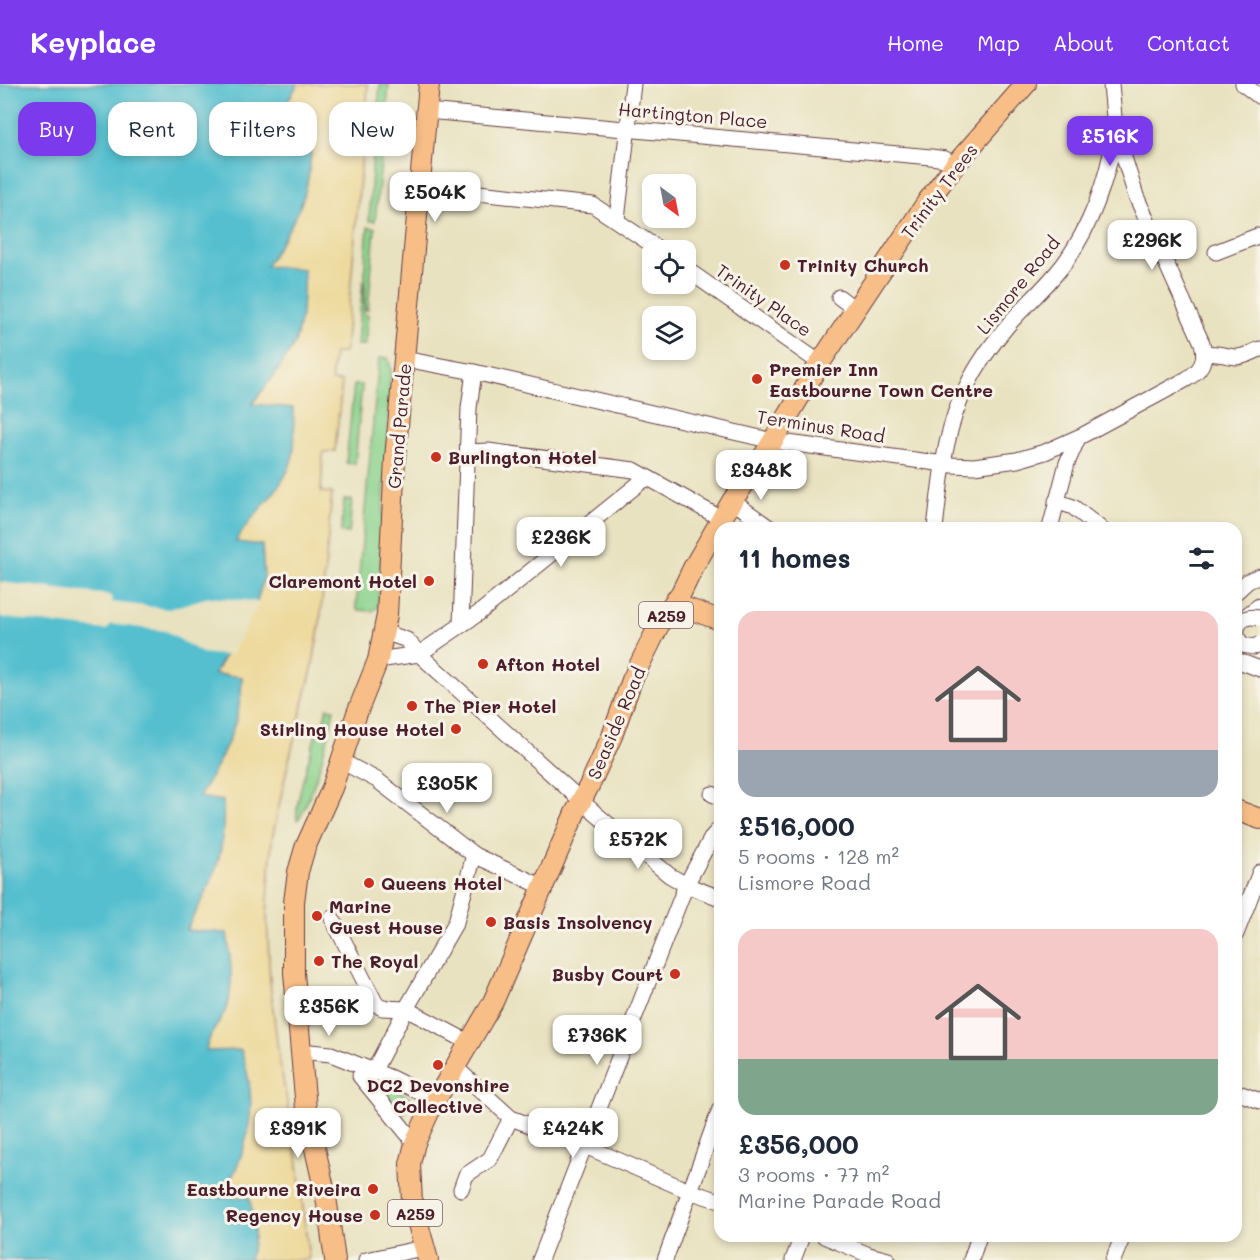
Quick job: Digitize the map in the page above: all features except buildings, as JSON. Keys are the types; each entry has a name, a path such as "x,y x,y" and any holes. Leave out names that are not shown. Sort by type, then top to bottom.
{"main road":[{"name":"Grand Parade","path":"335,1260 326,1197 306,1109 294,973 294,902 298,872 305,849 342,761 357,713 378,660 387,615 395,459 429,84"},
{"name":"Trinity Trees","path":"819,363 904,235 955,165 1026,84"},
{"name":"Seaside Road","path":"720,522 773,441 819,363"},
{"name":"Seaside Road","path":"425,1254 412,1202 410,1164 415,1143 436,1100 493,1002 574,813 582,801 612,736 632,680 662,619 675,604 714,533"},
{"name":"A259","path":"675,604 714,618"},
{"path":"1242,812 1260,819"}],"street":[{"path":"617,219 633,84"},
{"path":"1111,84 1115,128 1136,196 1205,354 1213,353 1234,357 1244,356 1260,349"},
{"name":"Hartington Place","path":"427,111 945,159 955,165"},
{"name":"Lismore Road","path":"936,522 943,463 959,401 1007,326 1066,261 1091,216 1110,165 1115,128"},
{"path":"1110,165 1136,196"},
{"path":"420,187 593,205 646,240"},
{"path":"1216,252 1260,235"},
{"name":"Trinity Place","path":"696,276 819,363"},
{"path":"839,297 855,309"},
{"name":"Terminus Road","path":"404,359 474,372 773,441 974,466 1017,460 1078,438 1194,375 1199,370 1205,354"},
{"path":"461,624 469,508 469,408 474,372"},
{"path":"1051,522 1067,463 1078,438"},
{"path":"468,452 488,451 627,469 640,473 646,479 722,519"},
{"path":"378,660 419,654 479,614 646,479"},
{"path":"732,501 762,522"},
{"path":"1056,501 1073,507 1092,522"},
{"path":"1242,623 1260,615"},
{"path":"1242,621 1260,615"},
{"path":"384,632 407,640 419,654 582,801 669,875 686,885 714,896"},
{"path":"1242,642 1247,645 1260,643"},
{"path":"1242,643 1254,646 1260,643"},
{"path":"1242,662 1260,669"},
{"path":"342,761 377,780 474,855 543,887"},
{"path":"540,1260 686,885 714,835"},
{"path":"415,1143 375,1097 369,1077 456,922 474,855"},
{"path":"1242,918 1260,872"},
{"path":"332,918 376,1004 382,1008 406,1009 470,1043"},
{"path":"302,1053 331,1054 369,1077 391,1078 436,1100"},
{"path":"456,1068 511,1118 714,1199"},
{"path":"375,1097 380,1084 391,1078"},
{"path":"1242,1094 1260,1101"},
{"path":"460,1189 466,1175 490,1159 511,1118"},
{"path":"665,1260 714,1125"},
{"path":"793,1260 800,1242"},
{"path":"835,1242 865,1258 888,1260"},
{"path":"971,1260 978,1242"},
{"path":"1113,1260 1120,1242"},
{"path":"366,1260 425,1254"}],"green space":[{"path":"380,84 389,84 387,102 378,102"},
{"path":"373,156 382,156 375,221 369,221"},
{"path":"368,227 375,228 368,310 365,310 365,262"},
{"path":"363,280 364,314 368,315 365,345 357,345"},
{"path":"379,358 388,358 391,369 378,607 372,611 358,610 356,607"},
{"path":"354,385 362,385 355,464 346,463"},
{"path":"344,500 352,500 349,533 341,532"},
{"path":"327,708 334,709 325,750 312,790 297,820 298,802 304,778 316,734 320,735"},
{"path":"389,1086 412,1099 404,1114 383,1098"}],"sand":[{"path":"209,84 368,84 366,102 329,102 329,156 362,156 345,353 334,353 331,381 342,382 335,451 323,452 321,492 332,493 320,623 312,669 272,839 267,915 270,982 279,1058 297,1157 309,1260 149,1260"}],"water":[{"path":"0,84 298,84 287,102 209,102 209,156 311,156 302,202 266,266 304,269 302,313 295,343 252,404 293,408 294,451 290,465 279,486 249,522 236,542 262,545 264,577 257,601 214,674 242,677 241,694 239,710 229,740 199,797 223,801 222,839 216,868 204,897 186,930 227,933 231,971 229,1000 209,1038 206,1051 241,1050 248,1075 251,1105 248,1133 234,1173 220,1198 249,1197 254,1228 249,1260 0,1260"}],"pier":[{"path":"0,582 109,595 112,597 112,602 169,609 209,597 254,601 259,604 230,656 202,653 166,631 110,624 105,630 0,617"}],"place":[{"name":"Trinity Church","path":"785,265"},
{"name":"Premier Inn Eastbourne Town Centre","path":"757,379"},
{"name":"Burlington Hotel","path":"436,457"},
{"name":"Claremont Hotel","path":"429,581"},
{"name":"Afton Hotel","path":"483,664"},
{"name":"The Pier Hotel","path":"412,706"},
{"name":"Stirling House Hotel","path":"456,729"},
{"name":"Queens Hotel","path":"369,883"},
{"name":"Marine Guest House","path":"317,916"},
{"name":"Basis Insolvency","path":"491,922"},
{"name":"The Royal","path":"319,961"},
{"name":"Busby Court","path":"675,974"},
{"name":"DC2 Devonshire Collective","path":"438,1065"},
{"name":"Eastbourne Riveira","path":"373,1189"},
{"name":"Regency House","path":"375,1215"}]}
